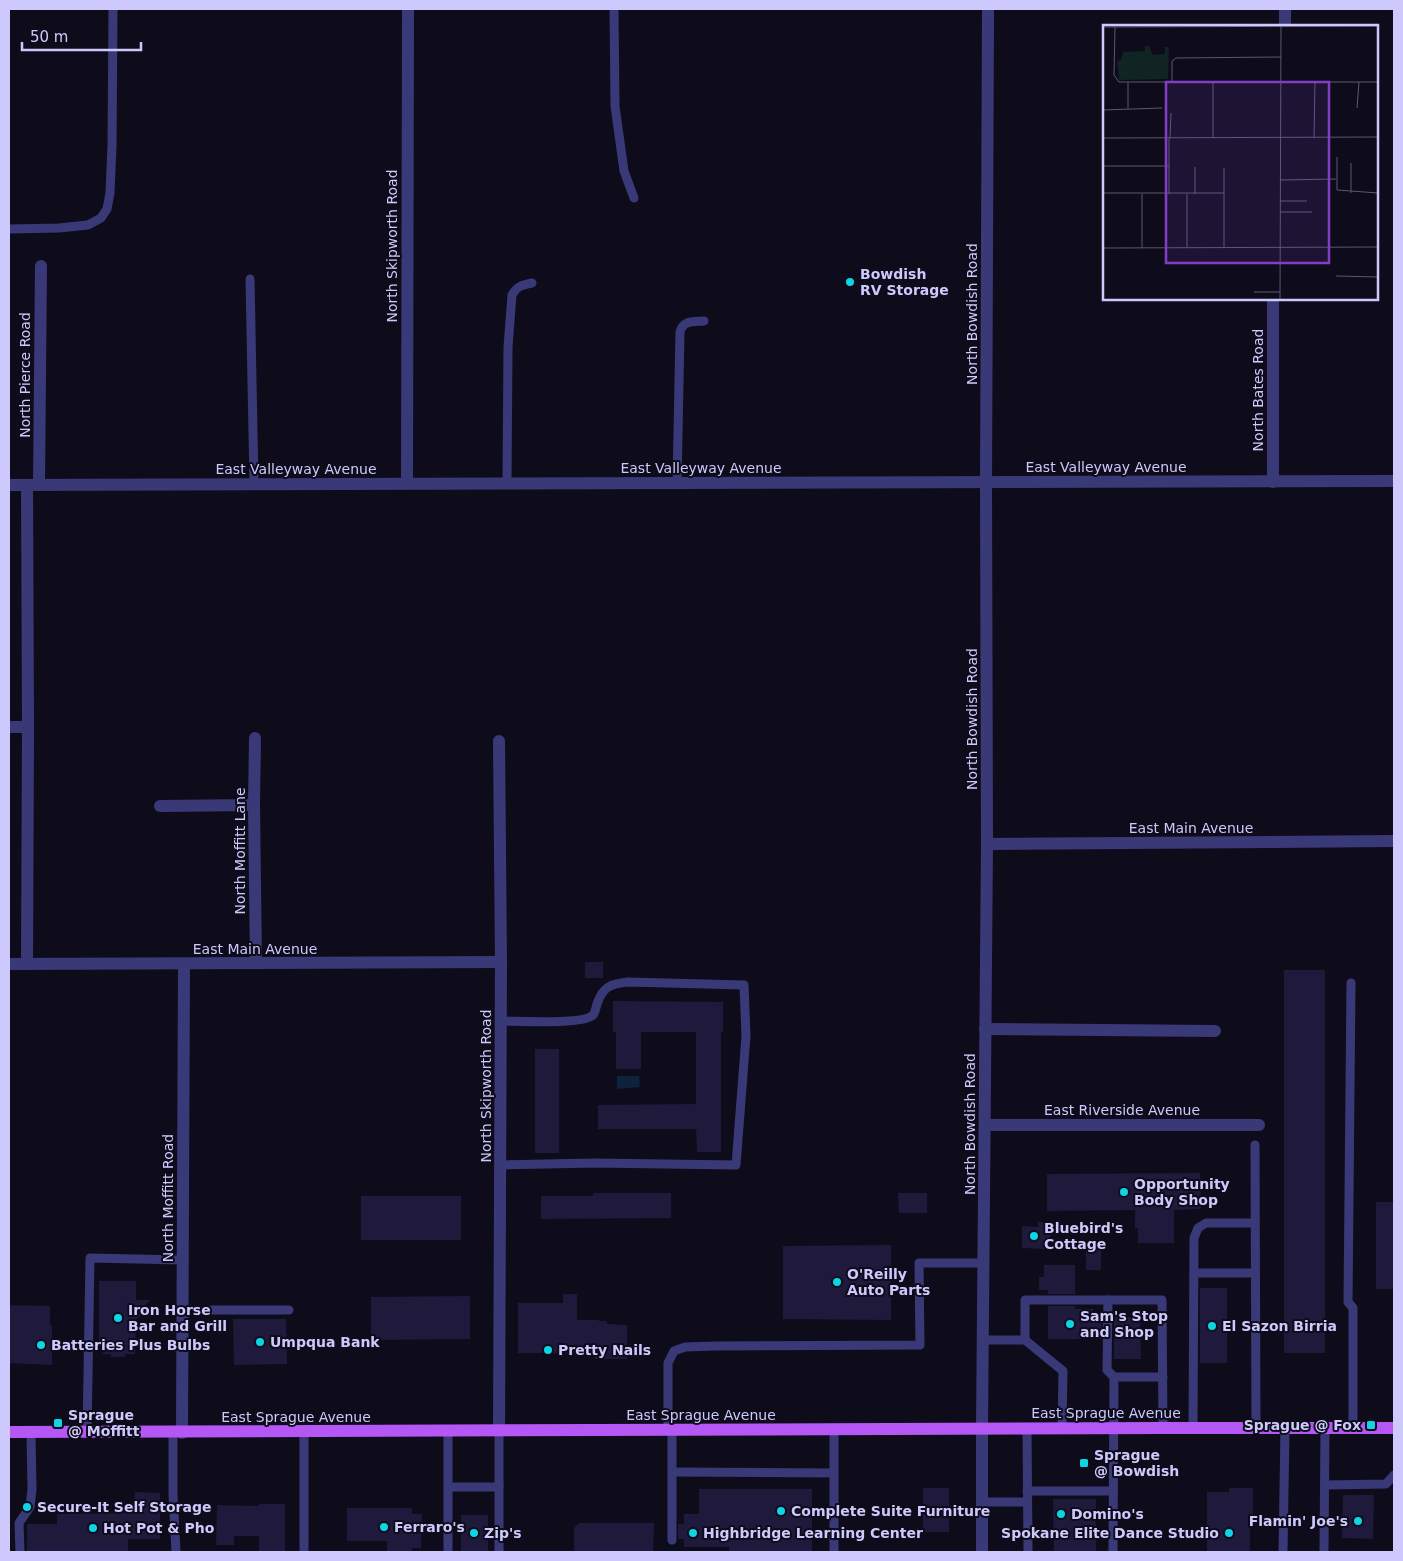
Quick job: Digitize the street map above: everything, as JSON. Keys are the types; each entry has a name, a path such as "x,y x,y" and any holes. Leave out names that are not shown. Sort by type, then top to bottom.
{"main road":[{"name":"East Sprague Avenue","path":"9,1432 1394,1428"}],"street":[{"name":"North Skipworth Road","path":"407,483 408,9"},
{"name":"North Bowdish Road","path":"982,1552 987,844 988,9"},
{"path":"1285,9 1285,25"},
{"name":"North Pierce Road","path":"27,964 28,727 33,485 41,266"},
{"name":"North Bates Road","path":"1273,300 1273,482"},
{"name":"East Valleyway Avenue","path":"9,485 1394,481"},
{"path":"9,726 28,727"},
{"name":"North Moffitt Lane","path":"256,738 254,805 256,963"},
{"name":"North Skipworth Road","path":"499,741 501,962 499,1431"},
{"path":"160,806 254,805"},
{"name":"East Main Avenue","path":"987,844 1394,841"},
{"name":"East Main Avenue","path":"9,964 501,962"},
{"name":"North Moffitt Road","path":"177,1433 183,1260 184,964"},
{"path":"985,1029 1215,1031"},
{"name":"East Riverside Avenue","path":"985,1125 1259,1125"}],"lane":[{"path":"9,230 88,225 101,218 107,209 110,193 112,146 113,9"},
{"path":"614,9 615,106 624,172 634,198"},
{"path":"250,280 254,484"},
{"path":"507,483 508,348 512,295 519,285 532,283"},
{"path":"677,483 680,332 681,328 688,322 704,321"},
{"path":"500,1165 596,1163 736,1165 746,1036 744,985 615,983 604,989 593,1015 586,1019 559,1022 501,1021"},
{"path":"1351,983 1348,1302 1353,1308 1353,1428"},
{"path":"1255,1145 1256,1428"},
{"path":"1193,1428 1194,1238 1198,1228 1206,1223 1255,1223"},
{"path":"88,1433 90,1258 183,1260"},
{"path":"672,1540 672,1472 668,1363 674,1352 685,1347 705,1346 920,1345 919,1263 984,1264"},
{"path":"1194,1273 1255,1274"},
{"path":"1025,1340 1025,1300 1162,1300 1163,1428"},
{"path":"1108,1300 1107,1370 1114,1377 1162,1377"},
{"path":"212,1310 289,1310"},
{"path":"983,1340 1025,1340 1063,1371 1062,1429"},
{"path":"1113,1552 1114,1377"},
{"path":"1283,1552 1285,1428"},
{"path":"1324,1552 1325,1428"},
{"path":"1026,1429 1028,1552"},
{"path":"834,1430 834,1552"},
{"path":"448,1431 448,1552"},
{"path":"499,1431 499,1552"},
{"path":"20,1552 20,1523 30,1508 32,1489 31,1432"},
{"path":"304,1432 304,1552"},
{"path":"176,1552 172,1494 177,1433"},
{"path":"672,1472 834,1473"},
{"path":"1325,1485 1386,1484 1394,1475"},
{"path":"448,1487 499,1487"},
{"path":"1027,1491 1113,1491"},
{"path":"982,1502 1027,1502"},
{"path":"448,1518 453,1529 453,1552"},
{"path":"493,1552 493,1524 498,1518"}],"water":[{"path":"617,1076 639,1076 640,1087 617,1089"}],"building":[{"path":"585,962 603,962 603,978 585,978"},
{"path":"1284,970 1325,970 1325,1353 1284,1353"},
{"path":"613,1001 723,1002 723,1032 721,1032 721,1152 697,1152 696,1129 598,1129 598,1105 696,1104 696,1032 641,1032 641,1069 616,1069 616,1032 613,1032"},
{"path":"535,1049 559,1049 559,1153 535,1153"},
{"name":"Opportunity Body Shop","path":"1200,1173 1201,1209 1174,1210 1174,1243 1138,1243 1138,1228 1135,1228 1135,1210 1047,1211 1047,1174"},
{"path":"593,1193 671,1193 671,1218 541,1219 541,1196 593,1196"},
{"path":"898,1193 927,1193 927,1213 899,1213"},
{"path":"361,1196 461,1196 461,1240 361,1240"},
{"path":"1376,1202 1394,1202 1394,1289 1376,1289"},
{"name":"Bluebird's Cottage","path":"1038,1222 1050,1222 1050,1240 1046,1240 1046,1249 1022,1248 1022,1226 1038,1227"},
{"name":"O'Reilly Auto Parts","path":"891,1245 891,1320 783,1319 783,1246"},
{"path":"1086,1245 1101,1245 1101,1270 1086,1270"},
{"path":"1044,1265 1075,1265 1075,1294 1048,1294 1048,1290 1039,1290 1039,1277 1044,1277"},
{"name":"Iron Horse Bar and Grill","path":"99,1281 136,1281 136,1300 151,1300 140,1309 141,1316 136,1319 135,1354 126,1354 125,1357 111,1357 111,1354 103,1354 102,1341 99,1341"},
{"name":"El Sazon Birria","path":"1200,1288 1227,1288 1227,1363 1200,1363"},
{"path":"563,1294 577,1294 577,1320 599,1320 607,1321 607,1324 627,1325 627,1359 595,1359 595,1353 518,1353 518,1303 563,1303"},
{"path":"470,1296 470,1339 371,1340 371,1297"},
{"path":"9,1305 50,1306 52,1365 9,1363"},
{"name":"Sam's Stop and Shop","path":"1048,1306 1075,1306 1075,1309 1093,1309 1093,1317 1102,1317 1101,1339 1048,1339"},
{"path":"1114,1317 1140,1317 1141,1359 1114,1359"},
{"name":"Umpqua Bank","path":"233,1319 286,1319 287,1364 234,1365"},
{"path":"923,1488 949,1488 949,1532 923,1532"},
{"name":"Spokane Elite Dance Studio","path":"1229,1488 1253,1488 1253,1514 1250,1514 1250,1552 1207,1552 1207,1492 1229,1492"},
{"path":"699,1489 812,1489 812,1552 729,1552 729,1547 684,1547 684,1539 678,1539 678,1524 684,1524 684,1514 699,1514"},
{"path":"135,1492 160,1493 160,1539 128,1539 128,1552 27,1552 27,1524 57,1524 57,1514 130,1513 130,1508 134,1508"},
{"name":"Flamin' Joe's","path":"1343,1495 1374,1495 1373,1539 1342,1538"},
{"path":"1053,1499 1096,1499 1096,1552 1054,1552"},
{"path":"259,1504 285,1504 285,1552 259,1552 259,1536 234,1536 234,1545 216,1545 217,1505 259,1506"},
{"name":"Ferraro's","path":"347,1508 412,1508 412,1514 422,1514 421,1548 412,1548 412,1552 387,1552 387,1541 347,1541"},
{"name":"Zip's","path":"461,1515 488,1515 488,1552 461,1552"},
{"path":"579,1523 654,1523 653,1552 574,1552 574,1528"}],"place":[{"name":"Bowdish RV Storage","path":"850,282"},
{"name":"Opportunity Body Shop","path":"1124,1192"},
{"name":"Bluebird's Cottage","path":"1034,1236"},
{"name":"O'Reilly Auto Parts","path":"837,1282"},
{"name":"Iron Horse Bar and Grill","path":"118,1318"},
{"name":"Sam's Stop and Shop","path":"1070,1324"},
{"name":"El Sazon Birria","path":"1212,1326"},
{"name":"Umpqua Bank","path":"260,1342"},
{"name":"Batteries Plus Bulbs","path":"41,1345"},
{"name":"Pretty Nails","path":"548,1350"},
{"name":"Sprague @ Moffitt","path":"58,1423"},
{"name":"Sprague @ Fox","path":"1371,1425"},
{"name":"Sprague @ Bowdish","path":"1084,1463"},
{"name":"Secure-It Self Storage","path":"27,1507"},
{"name":"Complete Suite Furniture","path":"781,1511"},
{"name":"Domino's","path":"1061,1514"},
{"name":"Flamin' Joe's","path":"1358,1521"},
{"name":"Ferraro's","path":"384,1527"},
{"name":"Hot Pot & Pho","path":"93,1528"},
{"name":"Zip's","path":"474,1533"},
{"name":"Highbridge Learning Center","path":"693,1533"},
{"name":"Spokane Elite Dance Studio","path":"1229,1533"}]}
